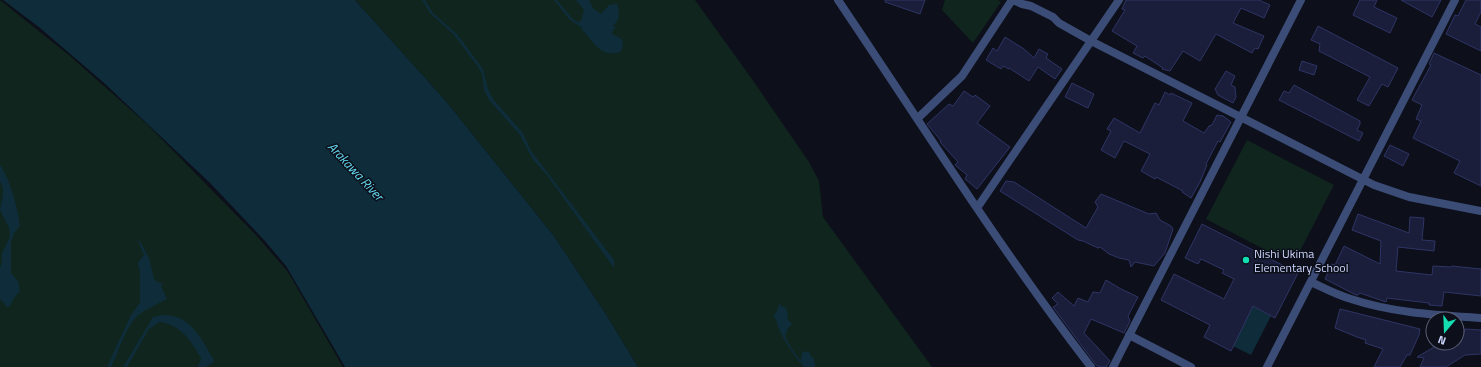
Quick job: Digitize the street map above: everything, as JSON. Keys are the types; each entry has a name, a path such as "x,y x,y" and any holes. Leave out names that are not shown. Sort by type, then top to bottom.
{"street":[{"path":"838,0 977,208 1041,300 1091,367"},
{"path":"918,118 962,76 1012,0 1036,9 1091,41 1386,190 1403,195 1481,211"},
{"path":"977,208 1119,0"},
{"path":"1113,367 1300,0"},
{"path":"1268,367 1455,0"},
{"path":"1311,282 1330,292 1370,305 1422,314 1481,318"},
{"path":"1129,335 1191,367"}],"green space":[{"path":"0,0 70,56 147,124 256,235 288,272 343,367 0,367"},
{"path":"355,0 695,0 809,162 819,181 823,217 932,367 638,367 607,316 554,236 445,100"},
{"path":"945,0 998,0 1001,2 973,43 942,10"},
{"path":"1247,140 1334,185 1299,253 1296,252 1292,259 1279,252 1277,256 1206,219"}],"water":[{"name":"Arakawa River","path":"3,0 355,0 445,100 554,236 607,316 638,367 345,367 286,266 264,240 210,183 104,83 40,28"},
{"path":"422,0 425,0 433,13 457,34 483,69 488,89 493,99 523,133 531,151 614,260 614,268 546,174 533,160 520,135 489,100 484,90 482,74 478,67 454,35 430,13"},
{"path":"554,0 557,0 577,22 581,21 584,10 576,0 589,0 593,8 601,14 609,5 617,4 619,16 613,26 616,28 613,30 612,34 622,39 623,47 620,52 607,53 598,48 582,30 582,28 569,19"},
{"path":"0,165 7,177 13,194 20,226 14,233 11,242 11,273 18,281 20,291 9,307 7,307 0,299 0,268 2,253 10,237 9,228 0,210 3,187 0,182"},
{"path":"138,241 140,241 149,258 154,279 163,284 161,286 167,299 146,310 135,319 127,331 111,367 107,367 130,317 140,302 140,273 138,264 144,255"},
{"path":"780,302 781,306 787,308 787,318 792,324 788,328 785,336 788,343 801,361 802,353 805,351 810,353 811,357 814,358 815,367 804,367 795,356 779,329 776,319 773,317"},
{"path":"1253,306 1271,316 1251,355 1233,346"},
{"path":"163,315 173,316 188,324 200,337 214,362 206,367 198,367 201,358 185,335 174,326 160,322 149,329 127,367 123,367 153,317"}],"building":[{"path":"885,0 925,0 920,14 885,2"},
{"path":"1126,0 1259,0 1270,5 1264,18 1241,8 1233,23 1264,36 1258,49 1255,48 1252,53 1216,34 1200,61 1183,51 1170,71 1162,69 1163,68 1145,56 1143,58 1133,53 1137,46 1112,31 1125,10 1122,9"},
{"path":"1360,0 1377,0 1374,7 1397,18 1390,33 1353,15"},
{"path":"1401,0 1441,0 1432,17"},
{"path":"1466,0 1481,0 1481,12 1475,24 1481,27 1481,51 1446,34 1455,15 1458,16"},
{"path":"1318,26 1398,68 1388,87 1382,84 1369,106 1357,100 1370,77 1319,51 1320,44 1311,40"},
{"path":"1005,37 1024,49 1034,58 1039,49 1048,54 1046,58 1062,69 1055,79 1038,67 1029,81 1009,68 1003,66 1001,69 986,60 993,48 997,51"},
{"path":"1434,53 1481,75 1481,186 1454,173 1460,161 1413,138 1421,121 1416,119 1422,105 1412,100 1431,65 1429,64"},
{"path":"1302,61 1317,66 1314,75 1299,70"},
{"path":"1226,71 1235,76 1231,85 1235,87 1236,97 1233,103 1218,95 1215,89"},
{"path":"1072,83 1094,94 1088,108 1065,97"},
{"path":"1294,85 1360,121 1357,130 1363,133 1359,141 1279,100 1284,91 1289,93"},
{"path":"964,91 973,97 975,95 990,106 977,123 1010,147 977,189 965,179 967,175 955,165 958,162 940,142 941,141 927,124 949,104 953,106"},
{"path":"1165,92 1170,95 1171,93 1192,103 1183,121 1204,133 1209,126 1212,125 1217,115 1223,116 1231,122 1220,142 1218,141 1206,164 1207,165 1200,182 1191,198 1182,192 1183,191 1156,177 1155,179 1141,171 1150,154 1124,141 1115,158 1101,150 1111,131 1107,129 1114,118 1140,133 1155,103 1159,105"},
{"path":"1390,145 1409,154 1403,166 1384,156"},
{"path":"1006,181 1014,182 1086,228 1098,207 1095,202 1101,194 1149,214 1156,213 1160,220 1171,226 1173,229 1165,253 1154,266 1135,262 1131,267 1129,260 1119,258 1109,254 1100,247 1098,248 1078,240 1000,191"},
{"path":"1358,214 1409,233 1410,217 1424,218 1422,240 1435,241 1434,251 1398,247 1396,271 1432,275 1433,266 1481,269 1481,296 1444,292 1442,306 1387,298 1386,302 1360,293 1356,295 1325,279 1332,264 1335,265 1344,246 1380,264 1381,241 1352,230"},
{"path":"1202,224 1298,273 1275,318 1253,306 1231,351 1204,337 1210,325 1161,300 1174,274 1224,299 1234,279 1222,273 1224,270 1201,259 1198,264 1185,258"},
{"path":"1106,280 1138,297 1128,316 1130,321 1124,333 1091,319 1084,333 1110,361 1106,367 1100,367 1096,365 1053,307 1058,304 1052,298 1058,292 1074,306 1078,298 1088,302 1093,292 1100,293"},
{"path":"1340,309 1420,329 1419,335 1410,355 1407,355 1400,367 1374,367 1383,349 1365,343 1366,340 1335,328"},
{"path":"1465,329 1481,330 1481,354 1465,355 1446,367 1420,367 1424,358 1417,357 1427,351 1465,351"}],"place":[{"name":"Nishi Ukima Elementary School","path":"1246,260"}]}
